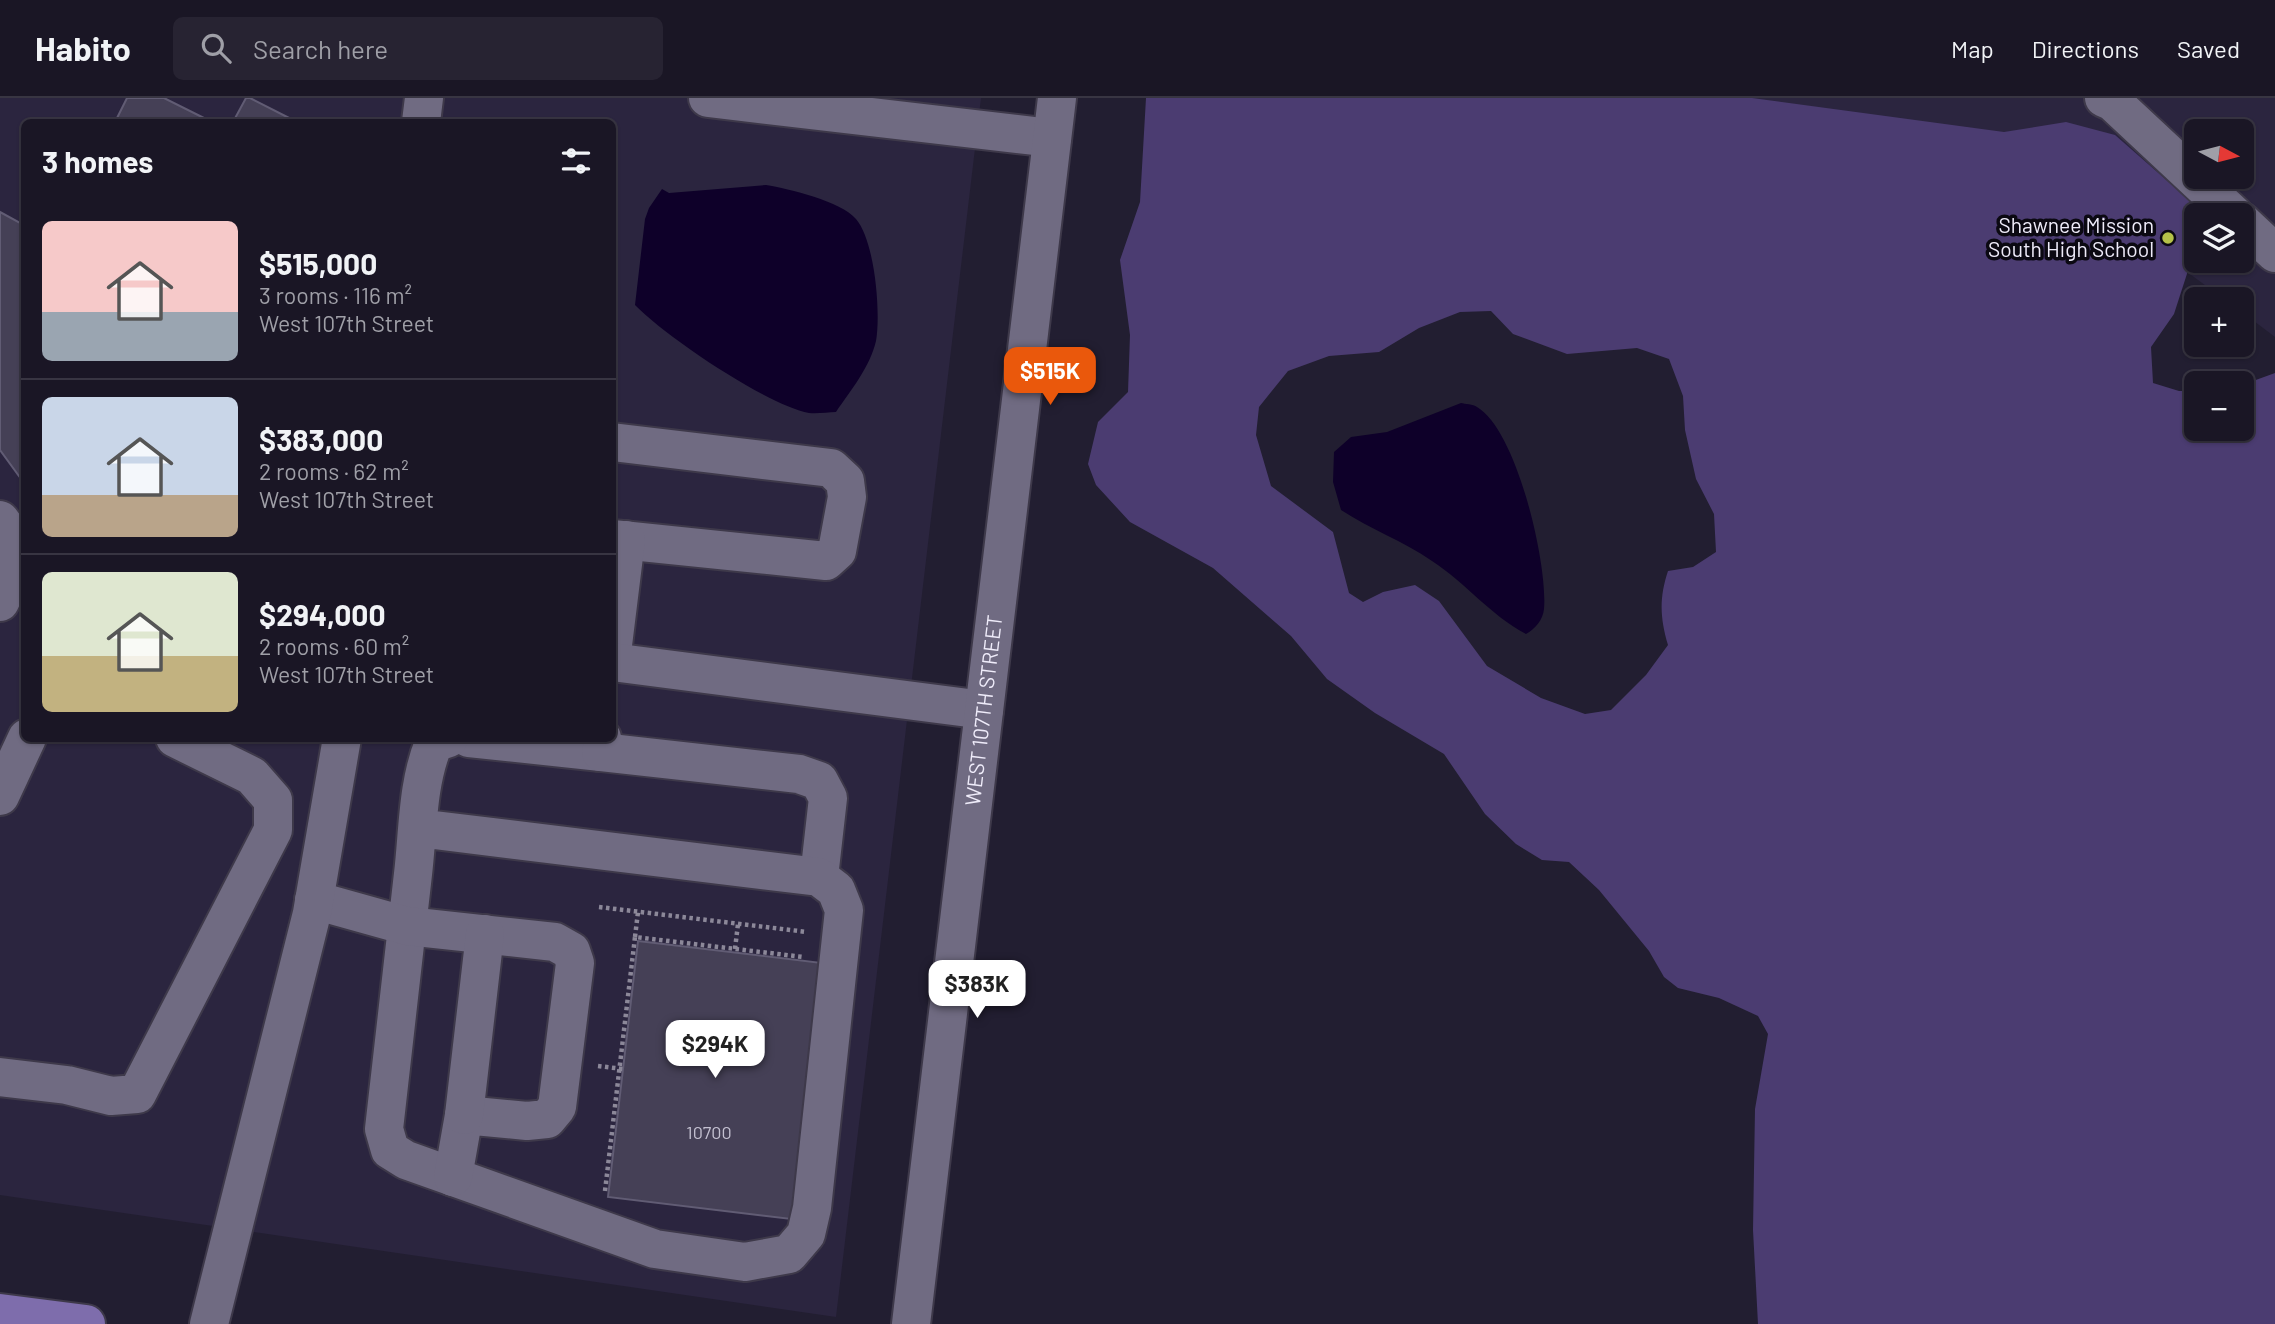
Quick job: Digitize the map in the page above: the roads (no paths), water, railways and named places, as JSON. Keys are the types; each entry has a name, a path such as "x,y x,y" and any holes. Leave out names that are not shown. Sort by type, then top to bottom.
{"main road":[{"path":"0,1313 86,1324"}],"street":[{"path":"421,119 424,98"},
{"path":"708,98 1052,138"},
{"name":"WEST 107TH STREET","path":"911,1324 1057,98"},
{"path":"2104,98 2113,102 2221,203"},
{"path":"2254,233 2275,253"},
{"path":"616,442 831,468 845,481 847,497 837,551 825,561 619,539 616,588"},
{"path":"0,520 18,544 9,581"},
{"path":"616,663 984,710"},
{"path":"0,796 25,742"},
{"path":"0,1077 67,1085 111,1096 136,1094 273,830 273,800 252,776 183,742"},
{"path":"209,1324 314,900 341,742"},
{"path":"418,828 818,877 836,890 844,910 812,1208 806,1234 789,1254 745,1262 656,1249 406,1160 390,1150 384,1129 418,828 426,763 434,743 437,742"},
{"path":"545,742 602,745 799,774 819,781 828,798 818,877"},
{"path":"314,900 407,926 555,942 571,951 575,963 557,1107 547,1119 527,1122 464,1115"},
{"path":"453,1177 464,1115 485,934"}],"place":[{"name":"Shawnee Mission South High School","path":"2168,238"}]}
